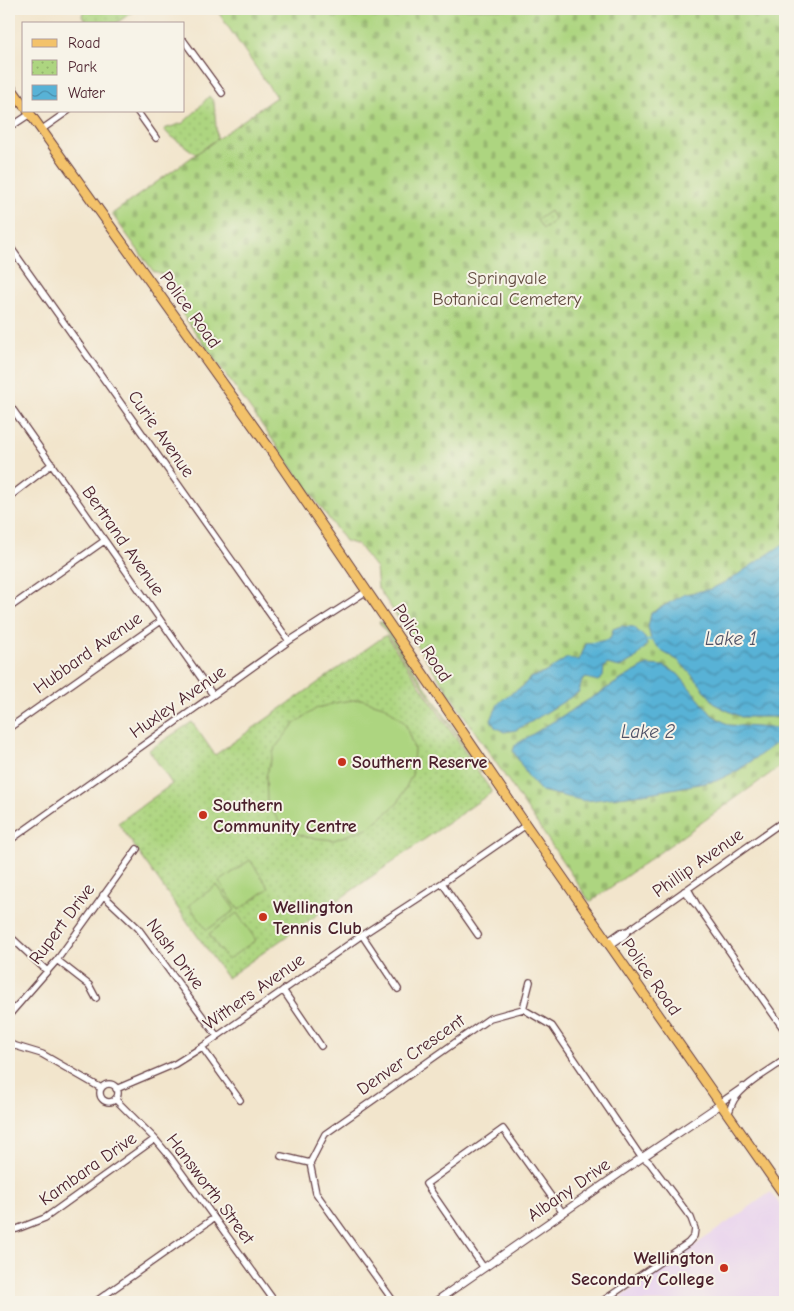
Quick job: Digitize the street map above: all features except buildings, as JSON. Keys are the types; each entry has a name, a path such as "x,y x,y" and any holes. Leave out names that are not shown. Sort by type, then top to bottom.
{"main road":[{"path":"9,86 22,103"},
{"name":"Police Road","path":"29,112 272,452 608,944 785,1196"}],"street":[{"path":"185,42 222,93"},
{"path":"9,128 29,112"},
{"path":"41,130 67,112"},
{"path":"138,112 156,138"},
{"name":"Curie Avenue","path":"9,245 289,642"},
{"name":"Bertrand Avenue","path":"9,404 213,695"},
{"path":"9,497 52,464"},
{"path":"9,608 104,541"},
{"name":"Huxley Avenue","path":"9,841 289,642 368,591"},
{"name":"Hubbard Avenue","path":"9,728 161,621"},
{"name":"Phillip Avenue","path":"608,944 624,936 628,931 785,820"},
{"name":"Withers Avenue","path":"116,1089 175,1064 202,1047 362,935 526,825"},
{"name":"Rupert Drive","path":"9,1015 57,960 137,849"},
{"path":"442,883 478,934"},
{"path":"686,890 692,894 697,905 785,1030"},
{"name":"Nash Drive","path":"103,895 138,928 217,1036"},
{"path":"362,935 398,989"},
{"path":"14,940 46,971"},
{"path":"57,960 89,985 96,998"},
{"path":"530,982 523,1009 552,1026 633,1146 650,1163 691,1218 695,1229 694,1236 688,1243 601,1302"},
{"path":"283,990 321,1046"},
{"name":"Denver Crescent","path":"310,1163 325,1134 490,1018 523,1009"},
{"path":"9,1044 42,1054 101,1088"},
{"path":"202,1047 240,1100"},
{"path":"728,1115 734,1100 750,1084 785,1059"},
{"path":"721,1104 744,1086 750,1084"},
{"path":"106,1085 112,1085 116,1089 117,1095 115,1100 110,1102 103,1100 100,1095 101,1088 106,1085"},
{"name":"Hansworth Street","path":"115,1100 171,1158 273,1300"},
{"name":"Albany Drive","path":"436,1302 721,1104"},
{"path":"484,1268 426,1184 504,1129 563,1213"},
{"name":"Kambara Drive","path":"9,1230 17,1229 45,1218 155,1140"},
{"path":"281,1156 310,1163 316,1193 394,1302"},
{"path":"95,1302 214,1218"},
{"path":"264,1302 273,1300"}],"shaded area":[{"name":"Wellington Secondary College","path":"771,1192 785,1212 785,1302 614,1302"}],"green space":[{"path":"84,9 135,10 118,22 86,22 82,16"},
{"name":"Springvale Botanical Cemetery","path":"216,9 785,9 785,763 590,902 378,588 376,568 358,545 345,541 183,315 179,291 167,276 153,271 112,214 276,97"},
{"path":"209,96 214,102 217,139 196,154 164,129 183,123"},
{"path":"550,211 555,220 543,229 537,220"},
{"path":"379,622 382,622 481,772"},
{"name":"Southern Reserve","path":"386,635 492,792 227,978 118,823 172,784 149,750 192,722 215,755"},
{"name":"Southern Reserve","path":"361,699 386,707 405,723 414,749 412,775 398,803 370,827 334,840 306,837 283,828 267,802 266,776 275,748 294,724 317,708"},
{"path":"250,860 269,888 239,910 219,882"},
{"path":"217,885 235,910 207,930 189,905"},
{"path":"237,913 256,940 227,960 209,934"}],"water":[{"name":"Lake 1","path":"785,543 785,717 741,717 716,705 679,661 663,652 651,640 648,627 651,613 685,594 711,589 731,579"},
{"path":"621,626 634,627 645,638 647,645 636,658 620,667 607,664 604,667 603,677 598,681 586,678 582,681 579,692 516,730 504,732 495,727 491,720 498,704 508,695 522,687 530,678 544,673 567,658 579,660 586,644 610,639 613,629"},
{"name":"Lake 2","path":"647,665 664,666 678,674 712,715 729,725 785,729 785,737 739,770 716,781 643,794 585,801 541,791 529,778 513,751 515,745"}],"waterway":[{"path":"646,641 651,640"}],"place":[{"name":"Southern Reserve","path":"342,762"},
{"name":"Southern Community Centre","path":"203,815"},
{"name":"Wellington Tennis Club","path":"263,917"},
{"name":"Wellington Secondary College","path":"724,1268"}]}
